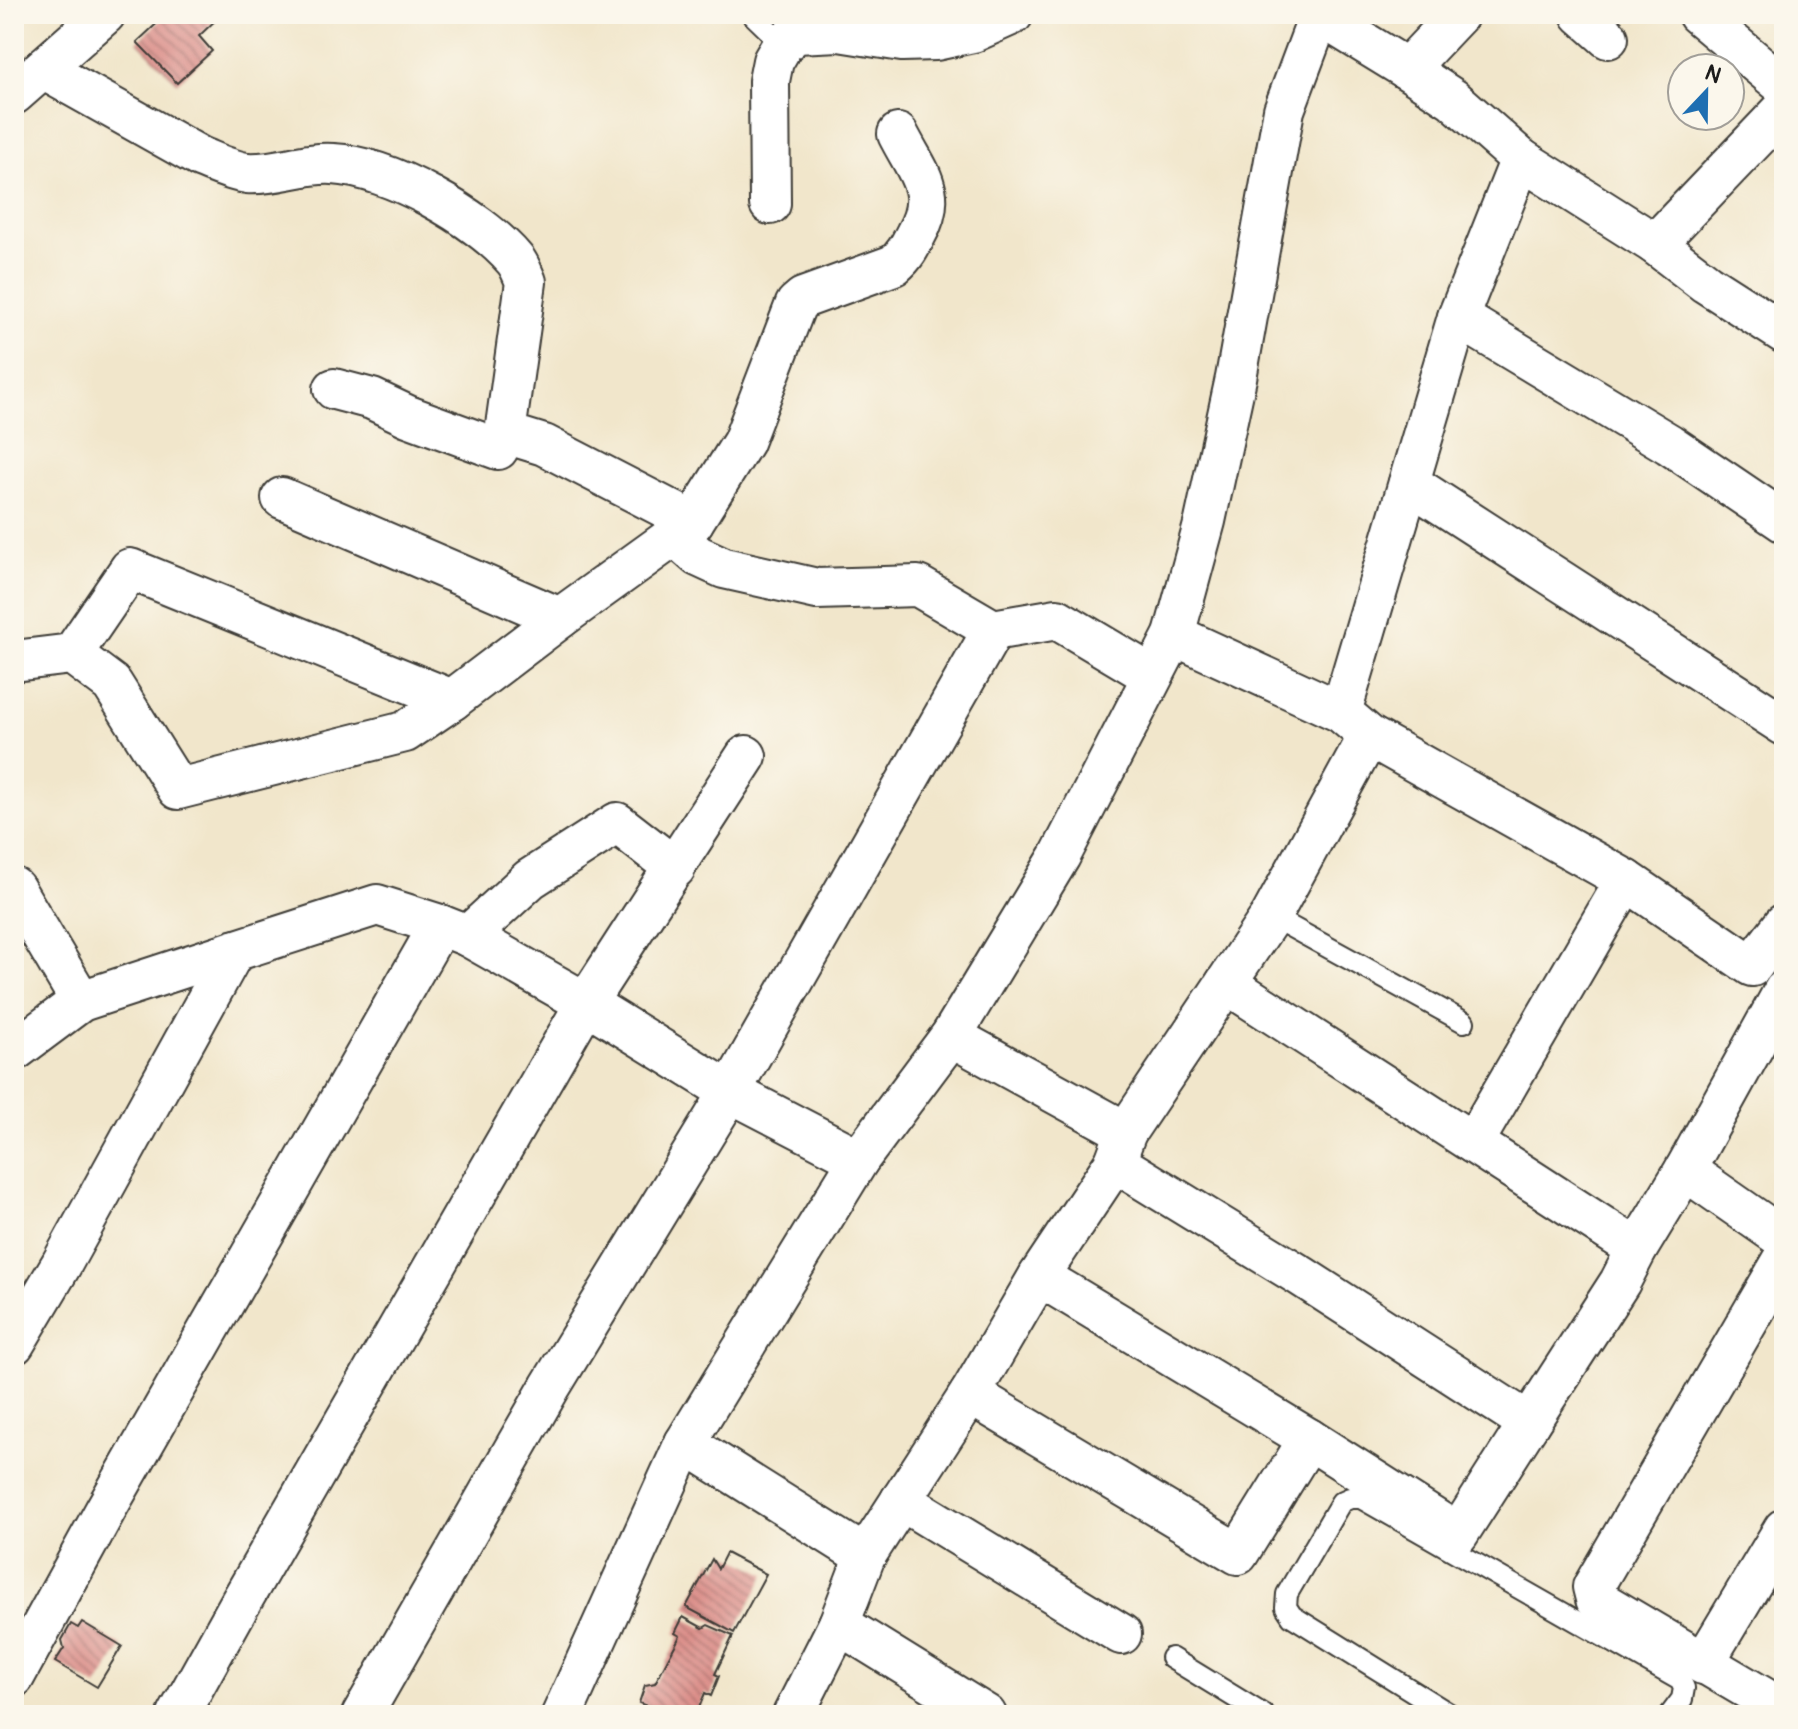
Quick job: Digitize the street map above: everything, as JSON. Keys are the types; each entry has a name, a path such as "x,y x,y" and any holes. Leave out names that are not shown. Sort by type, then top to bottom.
{"street":[{"path":"105,14 28,81 224,167 248,173 331,164 364,169 426,194 482,229 517,262 526,282 505,433 498,449 408,416 372,399 334,389"},
{"path":"770,204 769,81 773,61 783,44 796,33 839,31 902,41 936,40 973,32 1013,14"},
{"path":"562,1715 685,1443 859,1159 951,1036 1060,856 1174,635 1205,521 1236,378 1284,110 1320,14 1453,99 1521,159 1655,244 1706,283 1784,333"},
{"path":"1407,69 1459,14"},
{"path":"1698,14 1784,86"},
{"path":"1655,244 1784,109"},
{"path":"14,661 72,654 112,684 178,789 405,732 683,528 743,442 796,304 803,298 894,265 904,257 924,221 927,190 898,134"},
{"path":"793,1715 839,1624 865,1556 970,1394 1120,1147 1271,916 1355,724 1409,483 1458,317 1521,159"},
{"path":"1458,317 1669,444 1784,522"},
{"path":"505,433 544,445 683,528 698,556 724,568 817,589 918,586 993,630 1057,619 1151,675"},
{"path":"1409,483 1784,725"},
{"path":"282,498 560,618"},
{"path":"72,654 130,569 452,700"},
{"path":"362,1715 550,1387 730,1092 993,630"},
{"path":"1174,635 1355,724 1626,880 1768,976 1784,924"},
{"path":"178,1715 586,1003 746,756"},
{"path":"14,1677 113,1496 454,930 617,823 675,868"},
{"path":"1473,1143 1626,880"},
{"path":"14,1051 81,1001 377,905 454,930 586,1003 730,1092 859,1159"},
{"path":"19,908 81,1001"},
{"path":"14,1344 61,1265 234,951"},
{"path":"1226,983 1637,1249"},
{"path":"1039,1276 1309,1439 1458,1534 1620,1282 1784,991"},
{"path":"951,1036 1120,1147 1301,1276 1529,1423"},
{"path":"1685,1170 1784,1239"},
{"path":"1784,1259 1593,1587 1596,1599 1784,1710"},
{"path":"970,1394 1238,1554 1309,1439"},
{"path":"685,1443 865,1556"},
{"path":"901,1500 1121,1634"},
{"path":"1703,1664 1784,1529"},
{"path":"839,1624 986,1715"}],"lane":[{"path":"752,14 783,44"},
{"path":"1271,916 1464,1022"},
{"path":"1451,1715 1292,1616 1286,1607 1287,1594 1341,1502 1361,1498 1680,1680 1684,1688 1682,1699 1670,1715"},
{"path":"1171,1658 1264,1715"}],"building":[{"path":"167,14 222,14 199,36 212,51 177,83 137,42"},
{"path":"726,1553 766,1574 734,1633 686,1607 712,1559 718,1569"},
{"path":"683,1617 703,1628 708,1625 733,1636 715,1674 719,1676 711,1696 705,1693 696,1715 660,1715 662,1712 639,1703 645,1685 655,1683 680,1636 675,1633"},
{"path":"82,1622 122,1646 97,1687 55,1662 64,1648 62,1640 71,1624 78,1628"}]}
